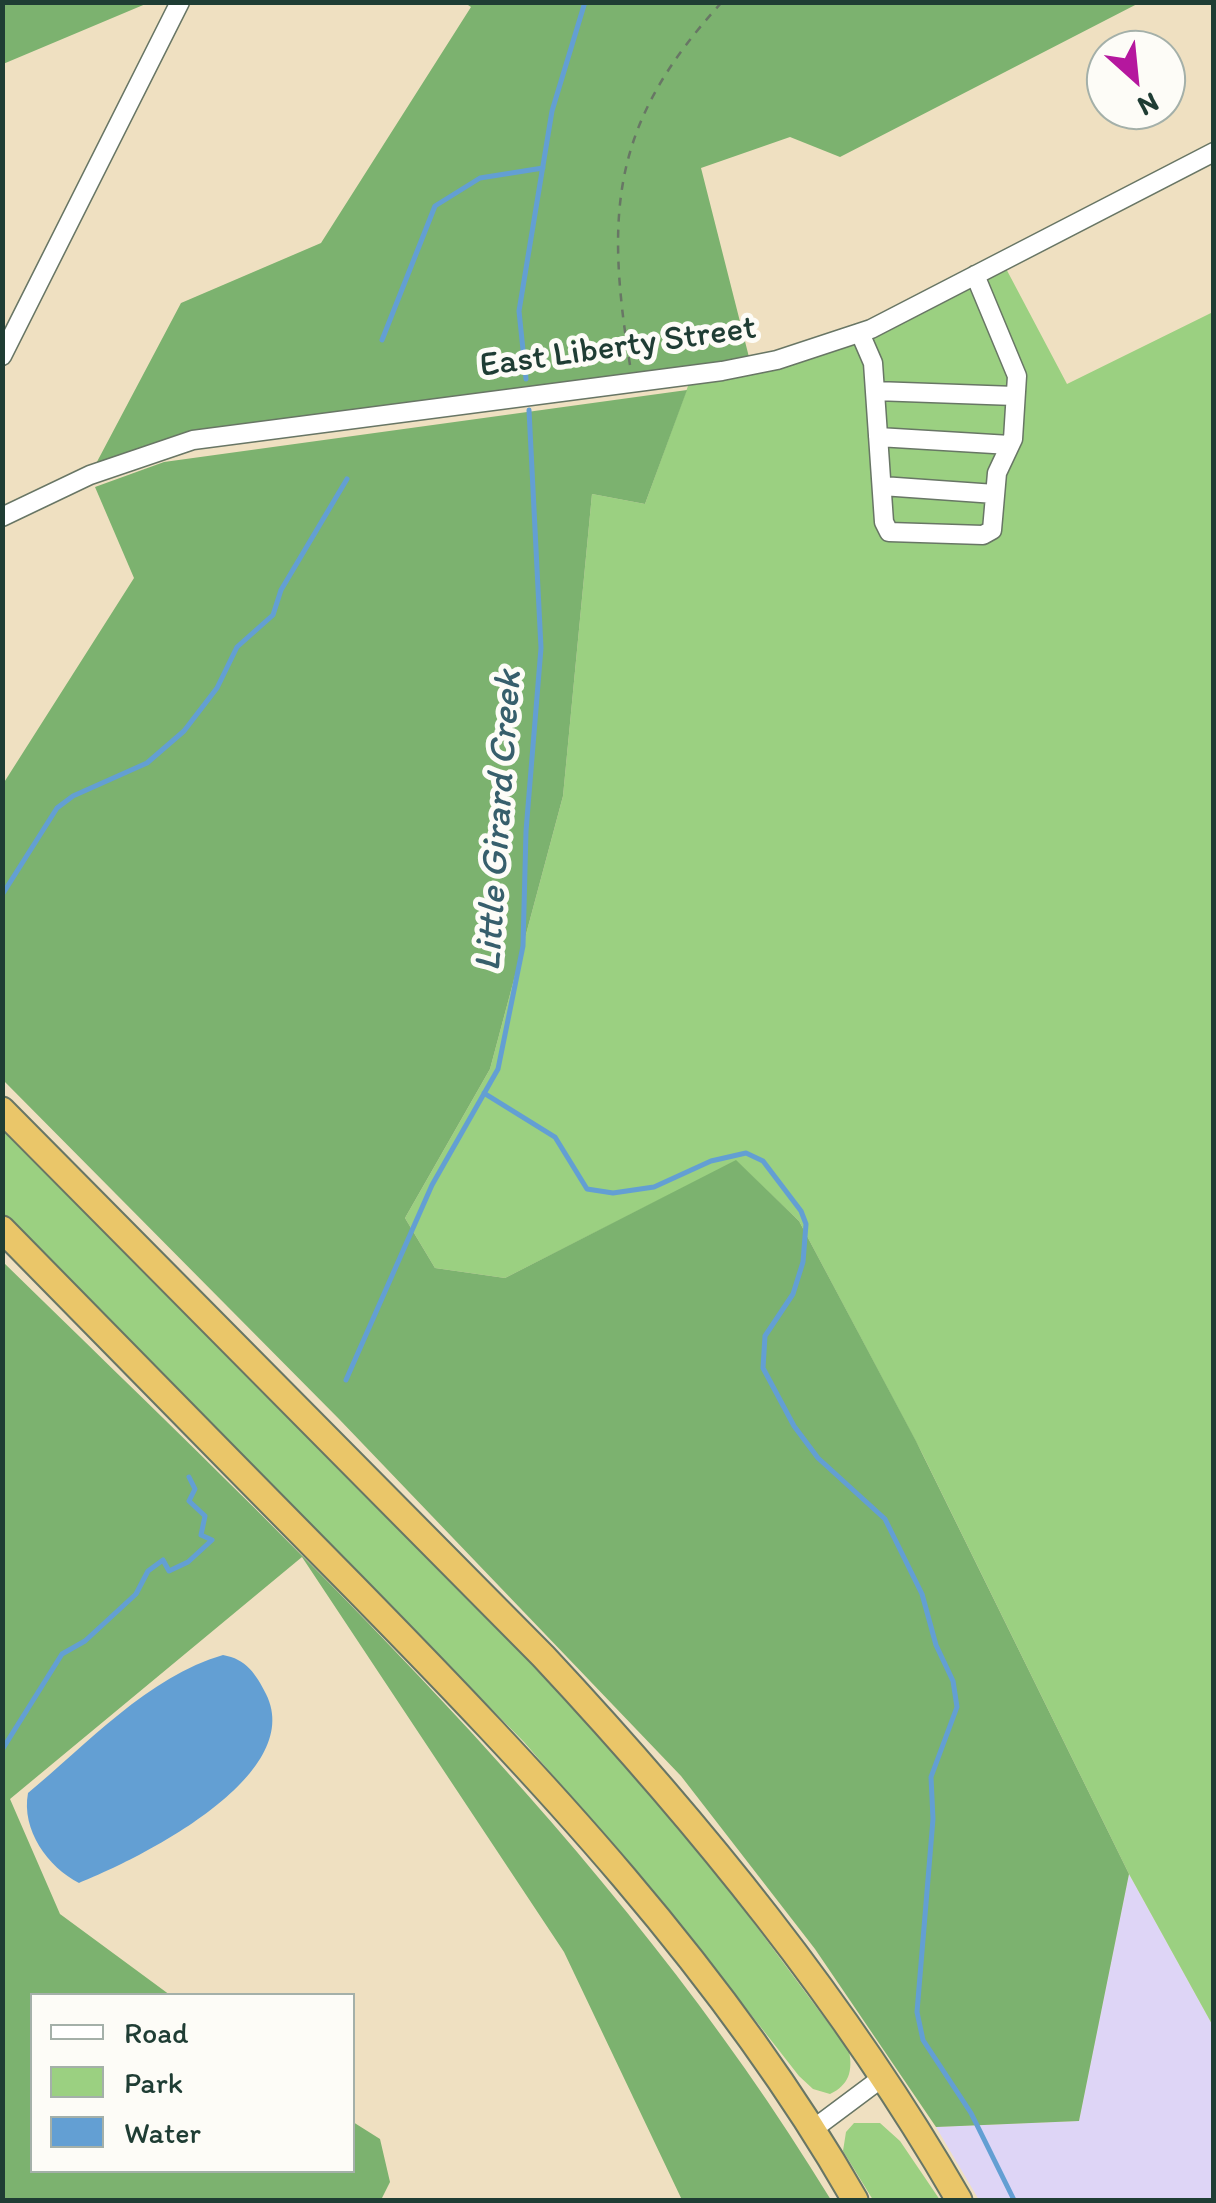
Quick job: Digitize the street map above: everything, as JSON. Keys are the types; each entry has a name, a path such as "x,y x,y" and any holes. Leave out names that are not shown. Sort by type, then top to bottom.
{"highway":[{"path":"2,1110 586,1703 794,1953 883,2078 959,2200"},
{"path":"2,1229 555,1798 690,1962 812,2130 854,2200"}],"street":[{"path":"2,356 180,2"},
{"name":"East Liberty Street","path":"2,517 90,475 193,440 777,360 860,333 1214,152"},
{"path":"860,333 873,364 889,532 983,536 992,530 996,473 1010,445 1016,376 976,275"},
{"path":"875,391 1016,396"},
{"path":"878,437 1010,445"},
{"path":"882,486 995,494"},
{"path":"812,2130 883,2078"}],"path":[{"path":"633,382 614,240 620,185 642,111 689,39 722,2"}],"shaded area":[{"path":"1129,1874 1213,2026 1213,2200 979,2200 936,2127 1079,2121"}],"green space":[{"path":"3,2 148,2 148,3 3,64"},
{"path":"465,3 1139,3 840,157 790,137 701,168 751,365 251,429 90,475 181,303 321,243 471,7"},
{"path":"1002,261 1067,384 1213,312 1213,2026 1129,1874 922,1453 799,1221 736,1161 505,1278 435,1268 405,1218 490,1069 563,796 592,494 645,504 692,375 834,343"},
{"path":"687,390 645,504 592,494 563,796 490,1069 405,1218 435,1268 505,1278 736,1160 799,1221 916,1441 1129,1874 1079,2121 936,2127 815,1949 681,1776 339,1419 3,1080 3,784 134,578 95,487 164,462"},
{"path":"2,1124 527,1657 635,1775 739,1903 849,2051 850,2071 842,2086 830,2094 813,2089 799,2076 666,1906 524,1742 3,1213"},
{"path":"2,1261 338,1592 552,1822 652,1943 745,2069 831,2200 682,2200 564,1952 302,1557 10,1799 60,1914 167,1993 30,1993 30,2173 355,2173 355,2123 380,2139 390,2182 381,2200 3,2200"},
{"path":"854,2123 880,2123 900,2141 940,2200 873,2200 843,2151 846,2132"}],"water":[{"path":"223,1655 249,1669 266,1694 272,1725 263,1755 241,1784 175,1834 79,1883 68,1876 47,1857 33,1834 28,1793 144,1695 196,1665"}],"waterway":[{"name":"Little Girard Creek","path":"526,379 519,311 552,111 585,2"},
{"path":"382,340 435,206 480,178 543,168"},
{"name":"Little Girard Creek","path":"346,1380 432,1185 498,1069 523,946 526,831 541,648 529,410"},
{"path":"2,895 57,808 73,796 147,763 184,731 217,688 237,647 273,615 281,590 347,479"},
{"path":"484,1093 555,1137 587,1189 613,1193 654,1187 711,1161 746,1153 763,1161 801,1211 806,1224 803,1262 793,1294 765,1336 763,1368 794,1426 818,1458 885,1519 922,1594 936,1645 953,1681 957,1707 931,1777 933,1819 917,2012 923,2040 971,2113 1014,2200"},
{"name":"Little Girard Creek","path":"2,1750 62,1654 85,1641 136,1594 148,1571 163,1560 169,1571 188,1562 212,1540 201,1535 205,1516 189,1501 195,1489 189,1477"}]}
